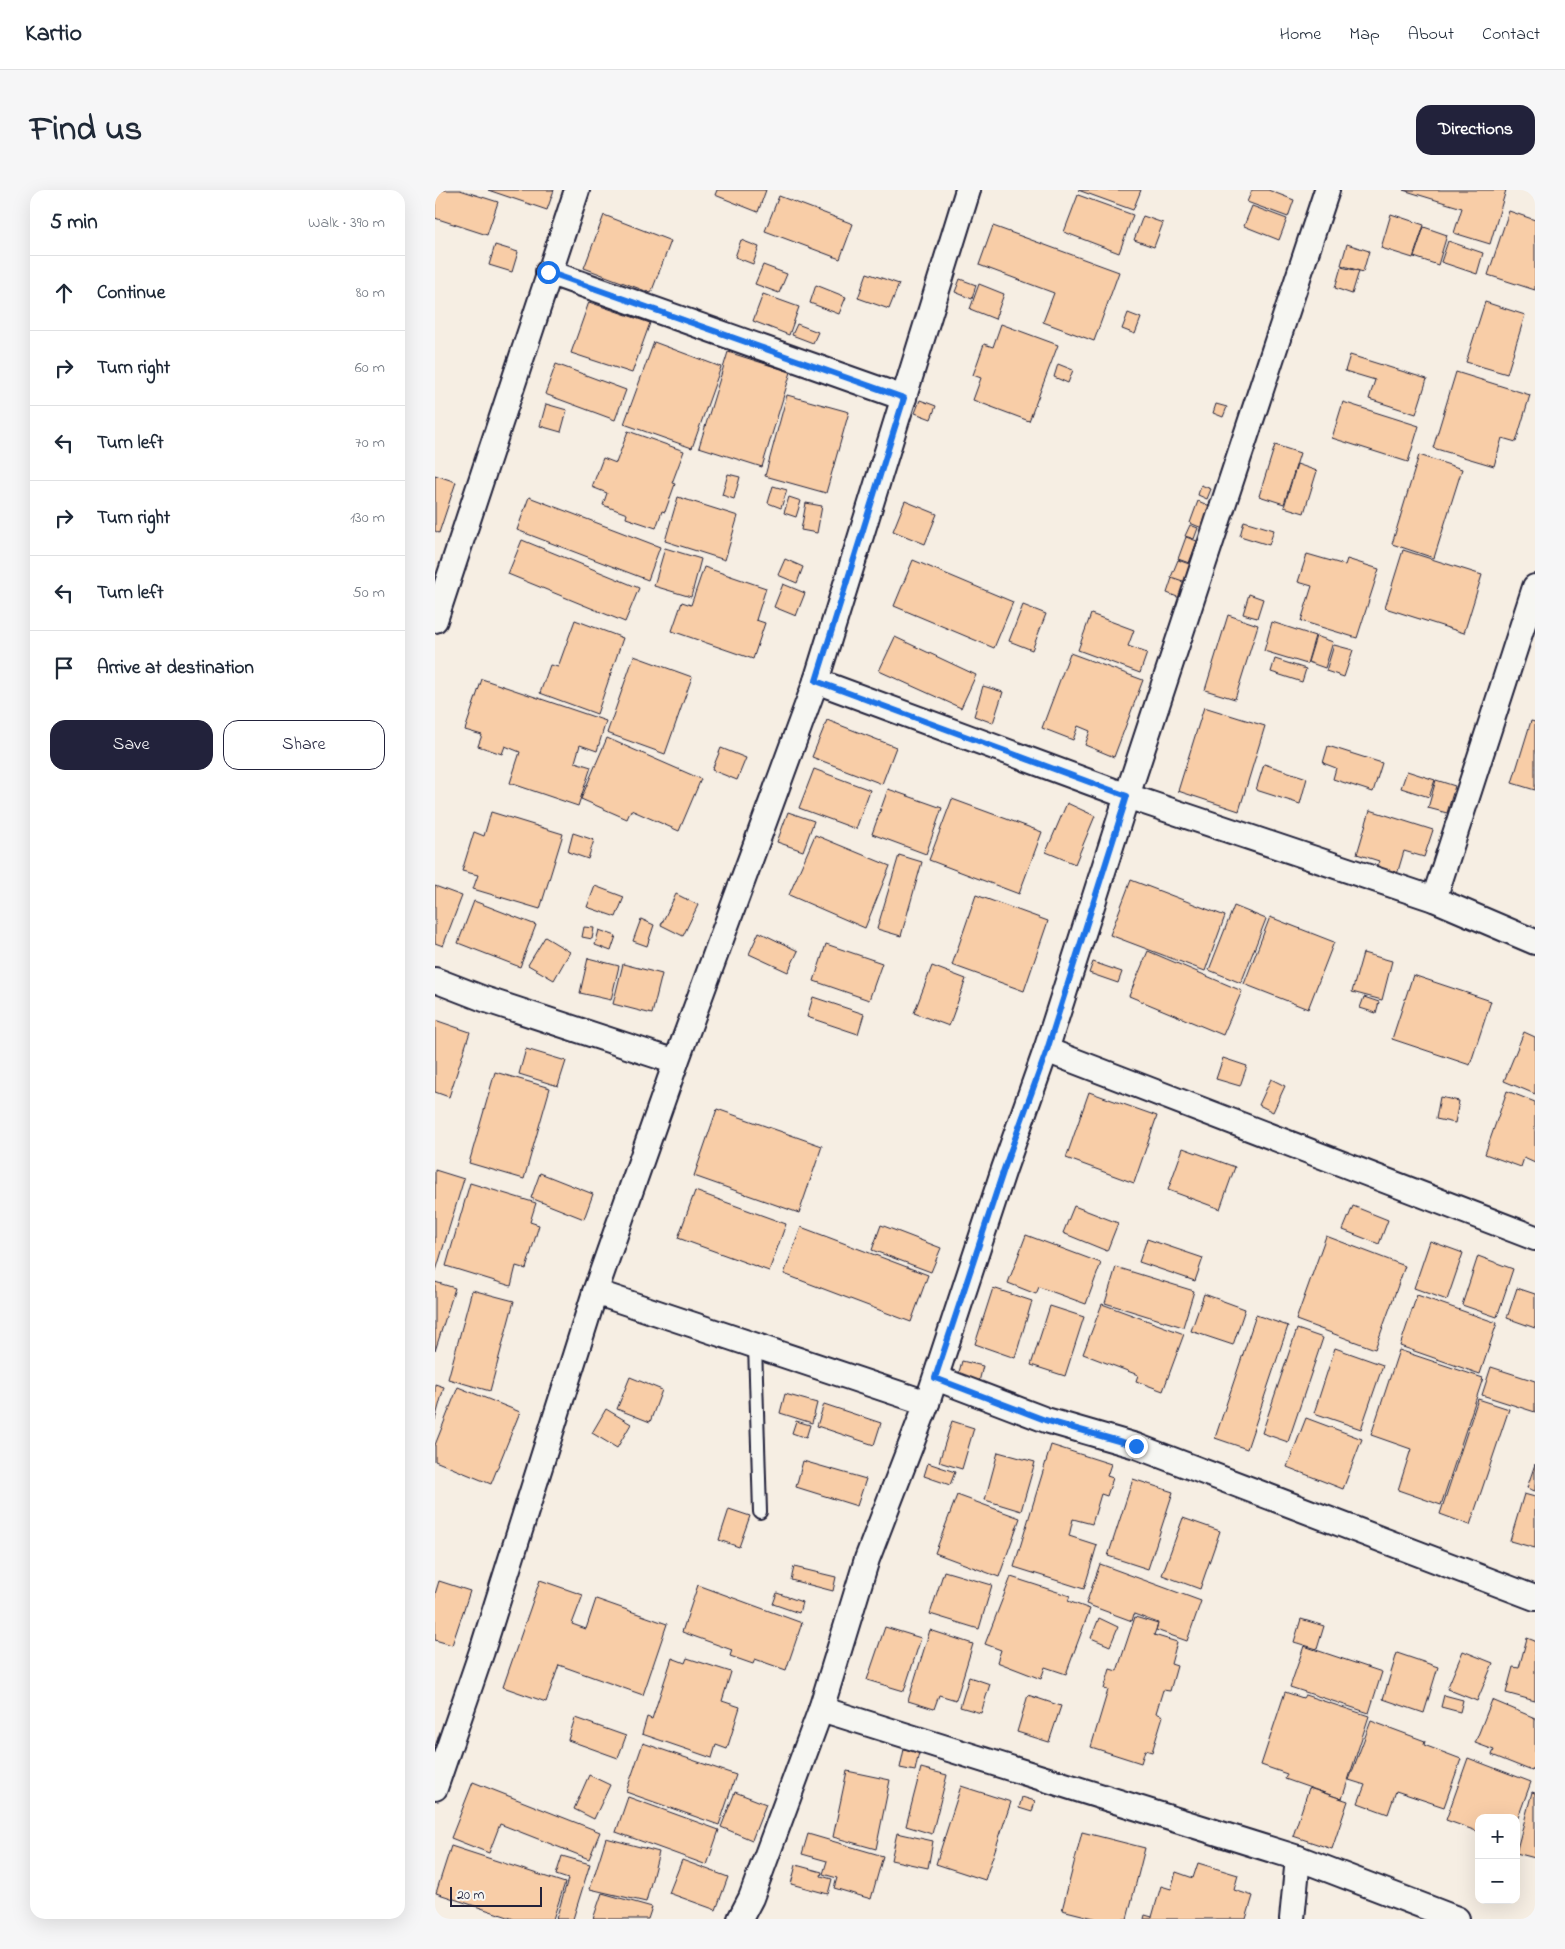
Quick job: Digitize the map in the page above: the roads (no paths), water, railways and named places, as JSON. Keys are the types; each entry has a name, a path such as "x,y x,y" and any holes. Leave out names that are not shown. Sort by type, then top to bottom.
{"street":[{"path":"435,620 548,272 577,190"},
{"path":"435,1788 481,1652 595,1292 676,1062 816,681 968,190"},
{"path":"740,1919 751,1898 821,1709 867,1558 927,1403 1004,1169 1047,1050 1127,796 1327,190"},
{"path":"548,272 904,398"},
{"path":"1434,899 1535,587"},
{"path":"816,681 1127,796 1434,899 1535,942"},
{"path":"435,980 484,999 676,1062"},
{"path":"1047,1050 1535,1238"},
{"path":"595,1292 927,1403"},
{"path":"935,1378 1045,1420 1136,1446 1535,1598"},
{"path":"821,1709 1298,1858 1457,1919"},
{"path":"1292,1919 1298,1858"}],"lane":[{"path":"755,1345 760,1512"}]}
